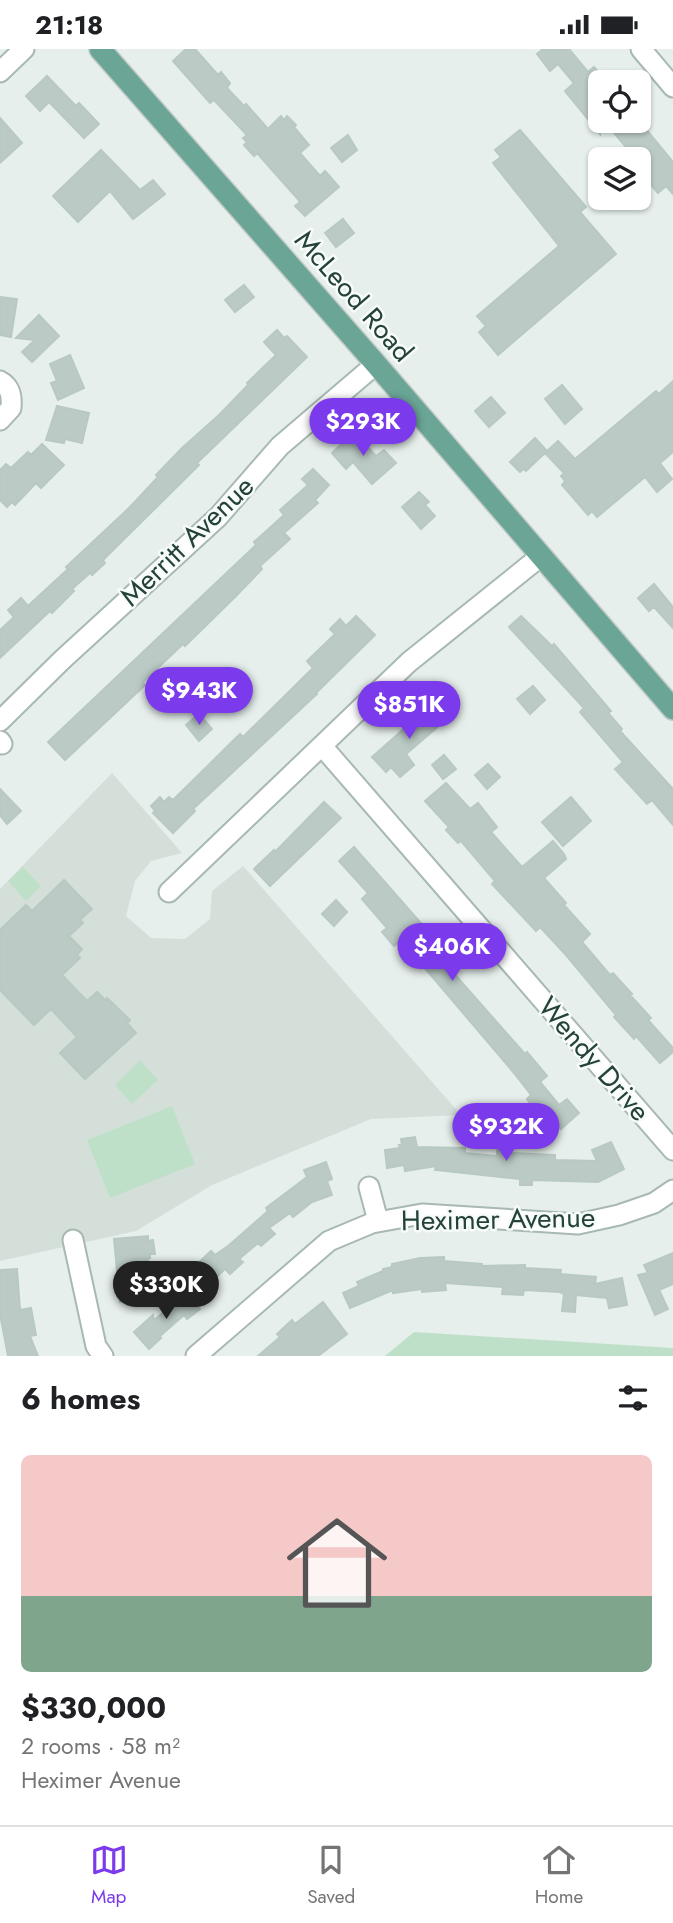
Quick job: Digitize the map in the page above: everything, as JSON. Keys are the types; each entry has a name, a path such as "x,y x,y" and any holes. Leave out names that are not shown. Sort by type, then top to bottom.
{"main road":[{"name":"McLeod Road","path":"100,49 673,709"}],"street":[{"path":"0,72 24,49"},
{"path":"641,49 673,87"},
{"name":"Merritt Avenue","path":"0,721 62,660 218,517 280,446 376,364"},
{"path":"0,381 12,394 11,408 0,420"},
{"path":"169,892 410,662 541,556"},
{"name":"Wendy Drive","path":"322,746 673,1150"},
{"path":"369,1187 378,1221"},
{"name":"Heximer Avenue","path":"196,1356 329,1241 378,1221 422,1214 578,1224 619,1215 654,1203 673,1190"},
{"path":"73,1240 96,1346 103,1356"}],"shaded area":[{"path":"112,773 182,853 151,861 135,881 126,916 151,938 185,939 210,919 212,891 243,866 461,1115 371,1119 212,1185 136,1231 0,1261 0,889"}],"green space":[{"path":"23,867 41,886 26,901 8,881"},
{"path":"140,1060 158,1080 132,1104 115,1085"},
{"path":"172,1106 195,1164 110,1198 87,1140"},
{"path":"414,1332 673,1348 673,1356 385,1356"}],"building":[{"path":"186,49 195,49 218,75 221,72 230,83 227,88 244,106 246,104 268,129 281,116 284,120 287,116 309,145 300,153 320,176 325,171 339,187 305,216 295,206 300,202 296,197 257,153 254,156 244,145 247,142 243,138 247,135 214,100 210,103 173,61"},
{"path":"543,49 569,49 588,72 588,119 565,91 574,83 558,64 550,71 537,54"},
{"path":"47,76 76,106 79,103 99,124 84,138 49,102 40,111 26,96"},
{"path":"0,118 22,143 0,163"},
{"path":"520,130 586,207 580,212 616,254 498,355 479,332 486,326 477,316 559,246 493,163 501,157 495,150"},
{"path":"614,133 649,133 673,162 673,194 666,186 658,193 651,185 651,147 626,147"},
{"path":"348,135 357,150 342,162 331,148"},
{"path":"101,150 140,190 153,180 165,194 133,219 110,191 78,222 53,196"},
{"path":"343,219 354,233 336,247 325,233"},
{"path":"244,285 254,297 235,312 225,300"},
{"path":"0,297 17,299 11,337 0,335"},
{"path":"39,315 59,336 32,362 22,352 35,340 16,338"},
{"path":"277,330 284,338 287,336 307,357 197,463 199,465 103,560 105,563 72,589 74,591 52,613 50,611 0,658 0,630 14,617 8,610 21,598 28,606 68,569 66,567 129,508 182,448 248,385 276,355 264,342"},
{"path":"70,355 84,388 58,400 51,383 57,381 50,364"},
{"path":"673,381 673,452 660,463 672,479 657,492 645,477 597,517 592,511 588,515 562,485 565,481 561,476 564,473 545,453 558,441 575,459 656,391 659,394"},
{"path":"562,385 582,409 565,424 545,399"},
{"path":"491,397 505,413 489,427 475,411"},
{"path":"57,406 89,413 82,443 65,439 64,443 46,440"},
{"path":"354,432 376,456 384,450 396,463 372,484 353,462 346,469 332,453"},
{"path":"535,438 547,451 526,471 523,469 520,472 510,462"},
{"path":"42,444 64,465 41,488 36,483 15,505 12,502 7,507 0,500 0,470 6,464 11,468 28,452 31,455"},
{"path":"313,469 329,485 315,500 318,503 284,533 290,539 260,566 262,569 235,597 143,682 145,685 65,760 48,742 256,545 254,542 284,515 280,510 308,485 302,479"},
{"path":"419,492 429,502 425,505 435,516 421,529 402,507"},
{"path":"654,584 673,607 673,628 654,607 649,611 638,598"},
{"path":"356,616 375,635 317,694 193,809 195,811 173,833 153,813 155,811 151,806 160,797 164,802 169,797 173,800 240,734 243,737 313,668 307,661 335,634 330,629 340,619 346,626"},
{"path":"521,616 552,646 554,644 611,711 608,713 622,729 620,731 673,789 673,825 652,800 647,804 615,769 623,762 580,712 584,708 509,627"},
{"path":"533,686 545,700 530,714 517,699"},
{"path":"433,703 447,719 406,754 414,765 400,777 391,767 386,772 372,757"},
{"path":"199,714 212,729 199,741 186,725"},
{"path":"444,755 456,769 443,779 432,765"},
{"path":"488,764 500,777 487,789 475,775"},
{"path":"446,783 470,809 478,803 497,827 491,832 522,867 553,841 564,854 566,859 544,878 590,934 582,942 610,975 613,973 632,994 630,995 651,1018 648,1020 673,1048 673,1052 660,1063 636,1036 634,1039 614,1017 616,1015 566,955 540,927 536,931 492,884 495,881 461,841 458,843 446,830 449,827 425,801"},
{"path":"0,789 21,811 7,824 0,815"},
{"path":"571,797 591,821 563,846 542,822"},
{"path":"324,802 341,818 270,886 254,869 274,850 275,852"},
{"path":"354,847 448,954 442,960 547,1076 540,1082 559,1105 567,1099 579,1113 561,1129 540,1104 534,1109 527,1099 531,1095 514,1073 401,940 394,946 382,932 387,928 362,899 368,893 339,861"},
{"path":"64,880 92,909 80,920 83,923 69,936 82,949 77,955 80,958 62,975 87,1001 97,992 105,1000 107,998 130,1020 127,1023 136,1033 85,1079 60,1053 77,1037 51,1009 34,1025 0,990 0,930 26,905 32,911"},
{"path":"336,900 347,912 334,926 322,914"},
{"path":"498,1133 513,1134 512,1153 555,1155 555,1160 597,1161 592,1150 611,1142 624,1169 598,1182 532,1180 532,1185 520,1185 520,1179 435,1170 436,1166 405,1171 404,1165 387,1168 385,1150 400,1148 401,1139 415,1137 417,1147 465,1148 465,1153 497,1156"},
{"path":"326,1162 332,1179 327,1181 332,1195 312,1202 293,1217 290,1213 269,1228 275,1234 261,1246 258,1243 239,1259 243,1262 230,1274 225,1269 207,1286 192,1269 211,1251 215,1255 228,1246 268,1211 266,1208 307,1177 304,1170"},
{"path":"148,1236 148,1241 153,1240 155,1254 150,1254 148,1258 152,1299 120,1302 114,1239"},
{"path":"673,1253 673,1284 659,1290 668,1309 655,1315 638,1275 648,1273 644,1265"},
{"path":"444,1257 444,1261 482,1266 525,1265 525,1268 561,1270 560,1274 596,1277 595,1284 622,1278 627,1305 609,1308 607,1298 576,1295 575,1312 562,1311 564,1294 560,1292 524,1290 523,1295 502,1294 503,1287 445,1283 446,1290 422,1292 422,1289 393,1293 393,1290 350,1308 343,1293 359,1286 357,1282 392,1267 392,1264 420,1258"},
{"path":"17,1269 20,1310 31,1308 36,1335 30,1336 38,1356 8,1356 0,1314 0,1270"},
{"path":"187,1293 200,1309 187,1319 184,1315 149,1349 134,1332 153,1315 154,1320"},
{"path":"323,1302 347,1334 318,1356 258,1356 280,1337 277,1334 292,1320 295,1324"}]}
